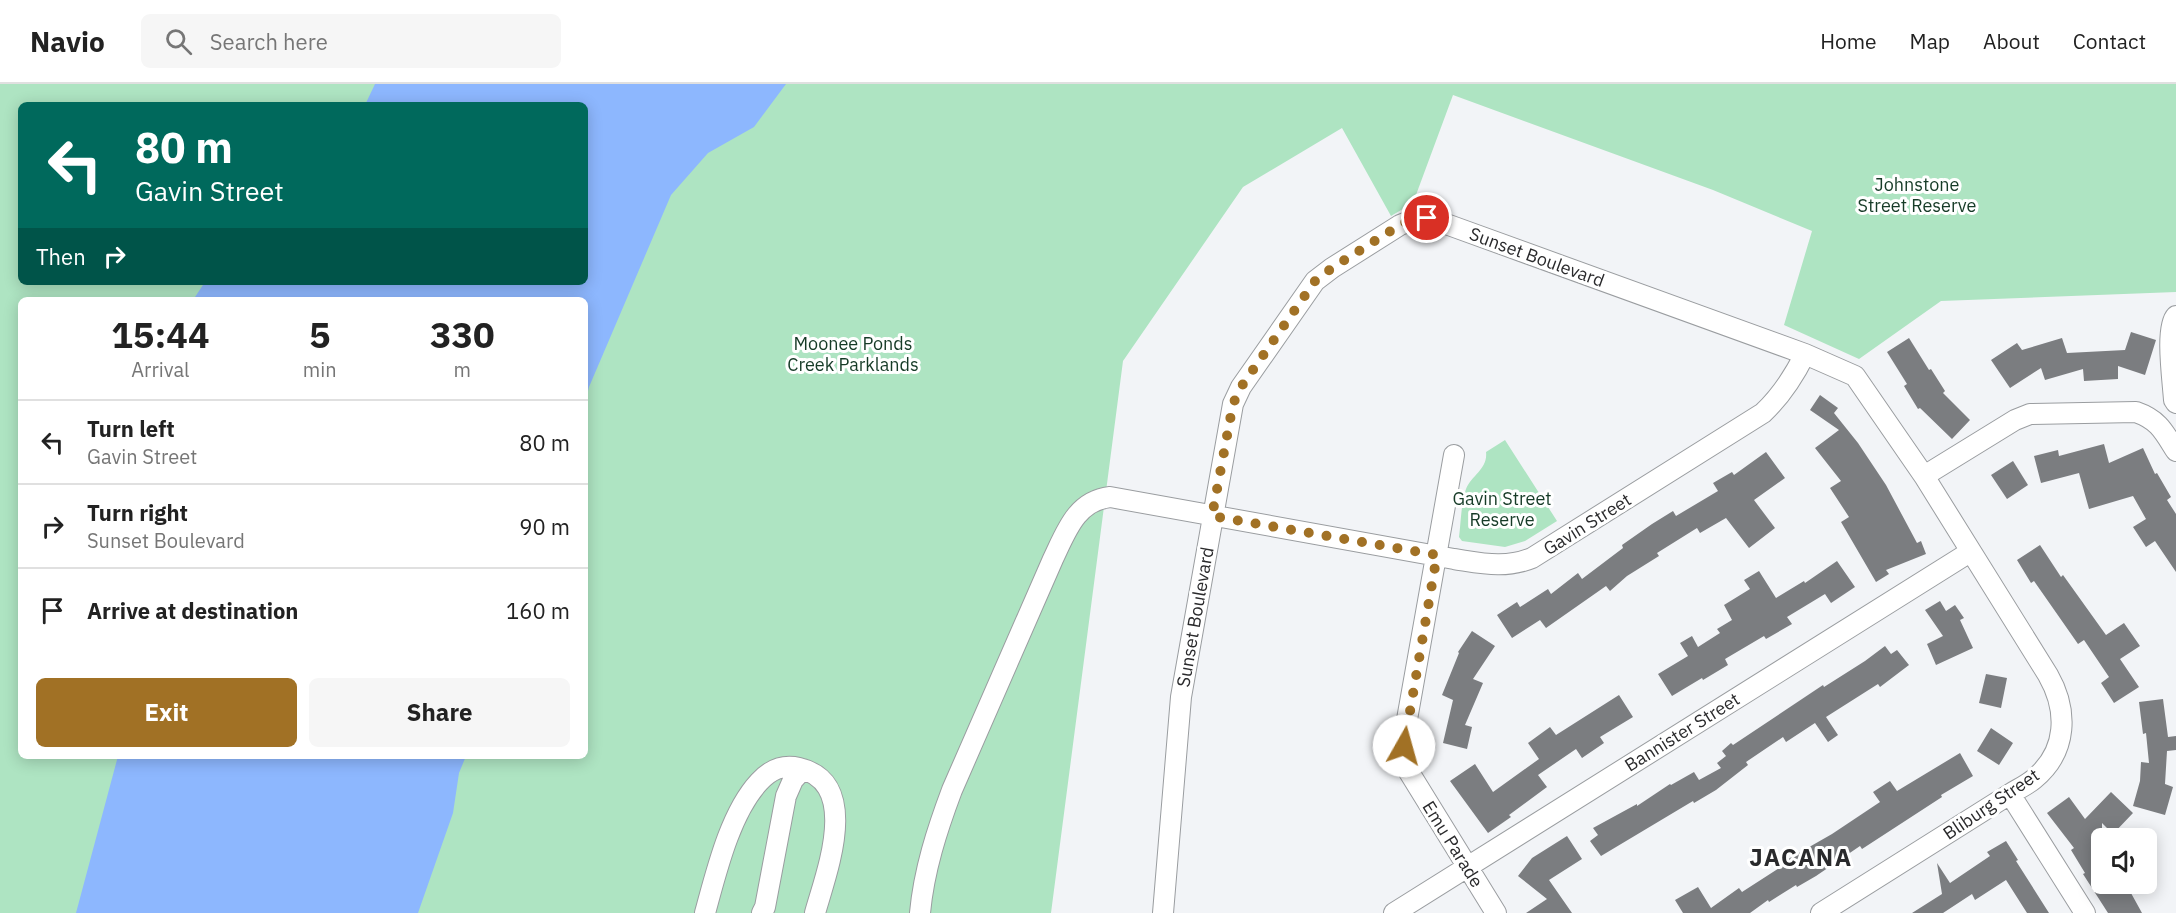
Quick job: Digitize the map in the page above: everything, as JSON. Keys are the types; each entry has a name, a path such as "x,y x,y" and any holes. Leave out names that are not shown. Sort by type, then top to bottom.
{"street":[{"name":"Sunset Boulevard","path":"1163,913 1181,697 1230,413 1241,387 1315,281 1410,220 1420,217 1436,220 1805,354 1855,376 1924,476 1970,552"},
{"path":"2176,316 2170,331 2176,403"},
{"name":"Gavin Street","path":"920,913 926,871 948,800 1068,528 1078,513 1097,498 1110,497 1495,566 1520,563 1532,558 1763,413 1780,396 1805,354"},
{"path":"1924,476 2015,420 2030,414 2136,412 2149,416 2159,425 2176,451"},
{"name":"Emu Parade","path":"1454,455 1406,725 1405,758 1409,772 1417,786 1496,913"},
{"name":"Bliburg Street","path":"1821,913 2035,778 2053,756 2063,723 2057,690 1970,552"},
{"name":"Bannister Street","path":"1394,913 1970,552"},
{"path":"705,913 726,848 745,802 757,784 770,771 780,767 803,769 815,775 825,784 832,798 837,821 832,851 815,913"},
{"path":"762,913 786,796 793,780 803,769"},
{"path":"2010,794 2085,913"}],"green space":[{"name":"Moonee Ponds Creek Parklands","path":"0,84 2176,84 2176,292 1941,301 1859,359 1784,325 1812,231 1713,190 1453,95 1413,203 1391,216 1342,128 1243,187 1123,361 1051,913 0,913"},
{"name":"Gavin Street Reserve","path":"1505,440 1557,521 1525,541 1505,547 1462,541 1459,537 1466,489 1485,463 1486,452"}],"water":[{"path":"375,84 786,84 754,127 708,153 671,195 588,391 588,297 195,297 203,285 588,285 588,102 366,102"},
{"path":"117,759 465,759 459,773 453,813 418,913 76,913"}],"building":[{"path":"2131,332 2156,340 2145,375 2118,366 2118,379 2084,381 2083,369 2045,380 2041,368 2010,388 1991,360 2017,343 2022,350 2062,338 2067,353 2125,350"},
{"path":"1909,338 1945,391 1943,393 1970,420 1952,439 1920,408 1918,409 1904,386 1907,384 1887,352"},
{"path":"1820,395 1838,408 1834,413 1858,443 1886,485 1917,543 1921,541 1926,554 1886,570 1889,574 1876,582 1841,522 1849,517 1830,488 1841,481 1815,448 1839,430 1810,410"},
{"path":"2104,444 2109,463 2143,448 2155,474 2157,473 2171,497 2167,500 2176,514 2176,572 2155,541 2146,547 2133,527 2146,519 2133,496 2089,509 2079,473 2041,483 2034,456 2058,450 2059,456"},
{"path":"1766,452 1785,478 1754,500 1775,528 1749,548 1726,518 1700,533 1697,528 1657,553 1659,556 1627,576 1610,591 1606,586 1546,628 1540,620 1512,638 1497,615 1517,602 1520,607 1548,589 1551,594 1578,573 1582,579 1623,548 1622,545 1652,524 1673,511 1676,516 1718,491 1713,483 1732,472 1734,475"},
{"path":"2013,461 2028,485 2007,499 1991,475"},
{"path":"2040,545 2061,577 2063,575 2106,635 2124,623 2140,646 2120,659 2139,687 2114,703 2101,683 2109,677 2084,640 2078,644 2034,581 2031,583 2017,560"},
{"path":"1837,561 1855,587 1831,603 1825,594 1787,617 1792,624 1766,639 1764,636 1725,659 1728,665 1672,696 1658,674 1688,656 1680,643 1692,636 1698,647 1720,633 1717,629 1732,620 1724,605 1750,589 1744,580 1759,571 1776,598 1804,581 1805,583"},
{"path":"1940,601 1946,611 1955,605 1964,618 1960,620 1973,648 1936,665 1927,644 1943,636 1925,610"},
{"path":"1472,631 1495,646 1473,679 1483,683 1465,725 1472,727 1467,749 1443,743 1453,700 1442,695 1458,652"},
{"path":"1885,646 1891,654 1897,650 1909,665 1880,687 1878,684 1826,717 1838,735 1828,742 1815,723 1786,742 1783,737 1746,762 1748,765 1716,790 1694,803 1693,801 1601,856 1590,841 1598,835 1593,828 1637,804 1637,806 1670,784 1694,772 1699,780 1721,768 1717,763 1726,756 1722,751 1731,743 1733,745"},
{"path":"1986,674 2007,678 2001,708 1979,703"},
{"path":"1619,695 1633,717 1600,737 1604,743 1582,758 1576,749 1538,775 1547,787 1488,833 1450,781 1475,764 1493,792 1539,759 1528,743 1550,727 1556,735"},
{"path":"2163,699 2168,737 2176,736 2176,750 2167,751 2165,784 2173,787 2165,815 2133,806 2140,781 2141,762 2149,763 2146,733 2143,734 2139,702"},
{"path":"1991,728 2013,743 1999,765 1977,751"},
{"path":"1960,753 1973,776 1862,849 1860,846 1816,876 1797,887 1796,885 1769,902 1768,900 1750,913 1683,913 1675,900 1698,887 1711,908 1739,888 1742,892 1784,865 1783,862 1832,834 1880,802 1873,792 1890,781 1897,791"},
{"path":"2111,792 2133,813 2119,828 2107,828 2102,823 2102,828 2091,828 2091,886 2071,850 2074,848 2047,813 2069,797 2085,819"},
{"path":"1567,836 1582,859 1549,880 1572,913 1526,913 1547,899 1518,876 1532,858"},
{"path":"2006,841 2049,913 2027,913 2006,880 1975,900 1972,894 1943,913 1912,913 1942,894 1937,863 1950,883 1990,856 1987,852"},
{"path":"2096,894 2132,894 2142,913 2108,913"}],"district":[{"name":"JACANA","path":"1801,857"}],"route":[{"path":"1404,746 1437,555 1212,516 1233,404 1241,387 1315,281 1400,225 1420,217 1427,218"}],"park label":[{"name":"Johnstone Street Reserve","path":"1917,194"}]}
